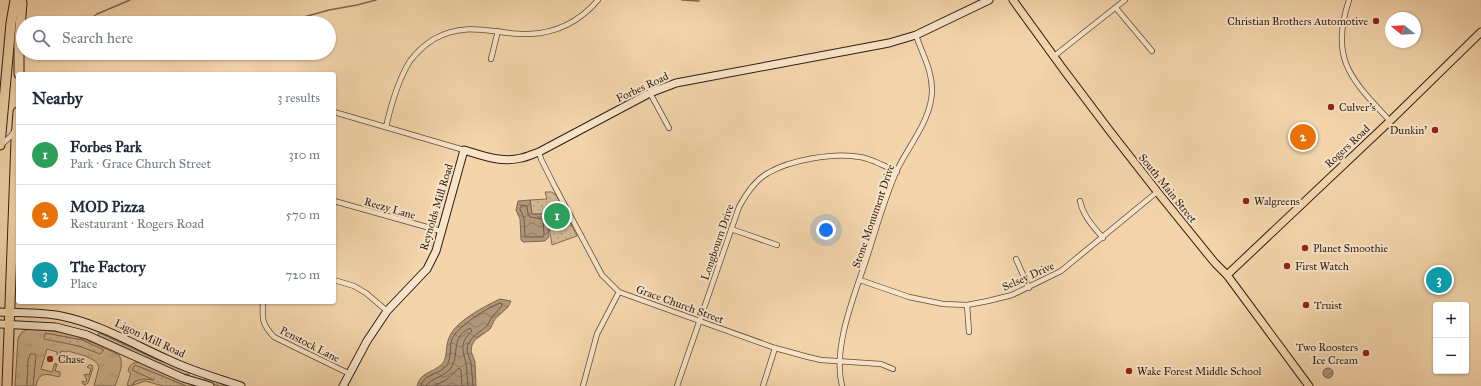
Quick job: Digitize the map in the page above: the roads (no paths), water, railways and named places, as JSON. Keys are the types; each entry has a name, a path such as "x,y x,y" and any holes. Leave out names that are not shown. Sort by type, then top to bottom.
{"highway":[{"path":"0,145 11,23 15,0"},
{"path":"21,16 22,0"},
{"path":"27,16 29,0"},
{"path":"19,60 20,72"},
{"path":"20,72 22,60"},
{"path":"0,120 3,110"},
{"path":"8,386 16,153"}],"main road":[{"name":"South Main Street","path":"1013,0 1053,57 1157,192 1215,263 1227,275 1309,386"},
{"name":"Rogers Road","path":"1227,275 1390,121 1481,32"}],"street":[{"path":"386,127 401,77 411,60 428,43 445,33 461,29 529,34 550,31 569,25 588,12 598,0"},
{"name":"Forbes Road","path":"336,113 490,158 506,160 521,158 539,152 650,93 676,83 889,43 916,35 989,0"},
{"path":"1053,57 1125,0"},
{"path":"1349,0 1340,37 1345,65 1360,89 1390,121"},
{"path":"1116,8 1152,51"},
{"path":"491,58 498,31"},
{"name":"Stone Monument Drive","path":"842,386 840,362 841,344 860,280 889,190 930,105 932,91 931,78 927,61 916,35"},
{"path":"650,93 669,128"},
{"path":"0,145 11,136 16,128"},
{"name":"Reynolds Mill Road","path":"343,386 367,341 387,311 427,269 436,251 464,150"},
{"name":"Grace Church Street","path":"539,152 547,172 602,275 619,292 775,348 821,360 881,364 893,369"},
{"name":"Longbourn Drive","path":"677,386 739,207 745,195 757,181 768,173 781,167 826,156 848,155 862,157 897,172"},
{"name":"Selsey Drive","path":"860,280 926,302 943,304 967,305 1012,295 1061,271 1103,238 1157,192"},
{"path":"1080,201 1086,218 1103,238"},
{"name":"Reezy Lane","path":"336,202 441,230"},
{"path":"731,229 777,244"},
{"path":"1016,259 1029,288"},
{"path":"336,281 354,286 366,293 387,311"},
{"path":"583,386 597,334 619,292"},
{"name":"Penstock Lane","path":"263,304 262,316 265,328 274,337 350,374"},
{"path":"967,305 969,332"},
{"name":"Ligon Mill Road","path":"0,312 61,316 87,323 187,368 241,386"},
{"name":"Ligon Mill Road","path":"0,324 56,327 87,335 183,378 210,386"},
{"path":"763,386 775,348"}],"water":[{"path":"530,200 532,214 547,214 549,237 545,241 523,242 521,240 520,219 516,210 518,201"},
{"path":"500,299 511,301 508,307 495,319 490,329 475,340 472,345 471,351 475,362 476,386 417,386 424,375 438,367 444,361 448,341 452,332 457,326 463,320"},
{"path":"1328,368 1333,373 1328,378 1323,373"}],"waterway":[{"path":"94,16 130,0"},
{"path":"307,16 376,0"},
{"path":"682,0 699,1"}],"place":[{"name":"Christian Brothers Automotive","path":"1376,21"},
{"name":"Culver's","path":"1331,107"},
{"name":"Dunkin'","path":"1435,130"},
{"name":"MOD Pizza","path":"1303,137"},
{"name":"Walgreens","path":"1246,201"},
{"name":"Forbes Park","path":"557,216"},
{"name":"Planet Smoothie","path":"1305,248"},
{"name":"First Watch","path":"1287,266"},
{"name":"The Factory","path":"1439,280"},
{"name":"Truist","path":"1306,305"},
{"name":"Two Roosters Ice Cream","path":"1366,353"},
{"name":"Chase","path":"50,359"},
{"name":"Wake Forest Middle School","path":"1129,371"}]}
